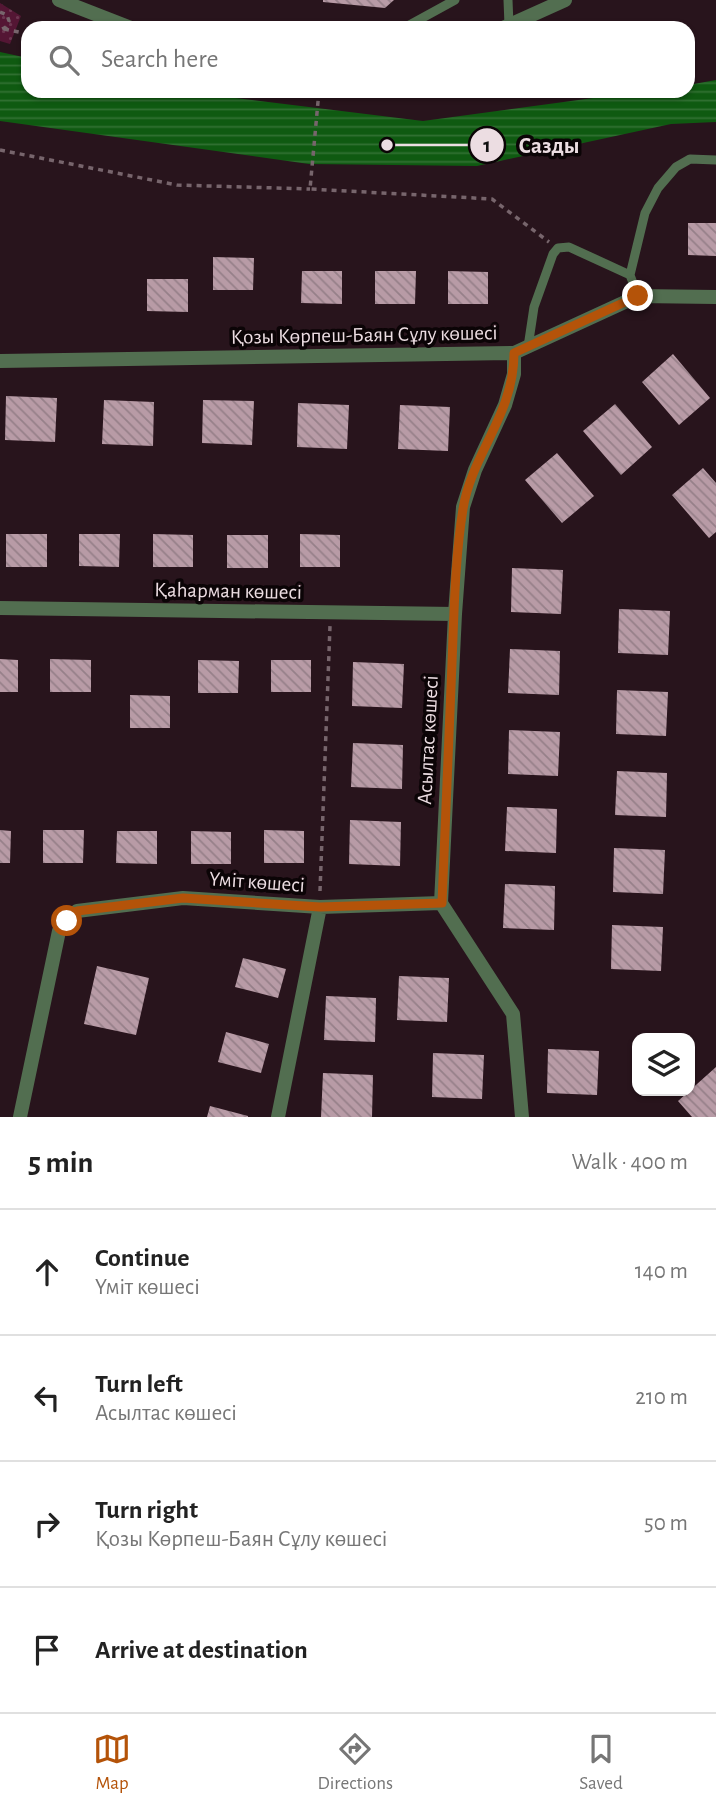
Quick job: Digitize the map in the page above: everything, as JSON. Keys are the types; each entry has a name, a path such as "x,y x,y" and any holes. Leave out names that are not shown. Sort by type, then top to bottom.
{"street":[{"path":"58,0 113,21"},
{"path":"516,21 544,4 565,0"},
{"name":"Қозы Көрпеш-Баян Сұлу көшесі","path":"0,361 514,353 638,296 716,297"},
{"name":"Асылтас көшесі","path":"442,903 454,614 463,507 475,470 505,405 514,374 514,353"},
{"name":"Қаһарман көшесі","path":"0,608 454,614"},
{"name":"Үміт көшесі","path":"20,1117 59,931 77,911 183,898 320,907 442,903"},
{"path":"442,903 513,1014 522,1117"},
{"path":"278,1117 320,907"}],"lane":[{"path":"417,21 455,0"},
{"path":"506,21 508,0"},
{"path":"638,296 629,275 645,213 658,188 676,167 690,159 716,160"},
{"path":"528,348 534,307 552,254 558,248 569,247 629,275"}],"path":[{"path":"2,12 9,21 2,30 21,33"},
{"path":"310,189 319,98"},
{"path":"0,150 177,185 310,189 492,200 558,248"},
{"path":"320,907 331,614"}],"shaded area":[{"path":"0,3 21,16 10,44 0,41"},
{"path":"0,52 21,56 21,98 235,98 423,121 593,98 695,98 695,84 716,80 716,122 671,124 477,166 309,164 0,121"}],"building":[{"path":"323,0 394,0 385,8"},
{"path":"688,223 716,223 716,256 688,255"},
{"path":"213,257 254,258 253,290 213,290"},
{"path":"302,271 342,271 342,304 301,303"},
{"path":"375,271 416,271 415,304 375,304"},
{"path":"448,271 488,272 488,304 448,304"},
{"path":"147,279 188,279 188,312 147,311"},
{"path":"673,354 710,398 679,425 642,382"},
{"path":"6,396 57,398 55,442 5,440"},
{"path":"104,400 154,402 153,446 102,444"},
{"path":"203,400 254,401 252,445 202,443"},
{"path":"298,403 349,405 347,449 297,447"},
{"path":"615,404 652,447 621,475 583,431"},
{"path":"400,405 450,407 448,451 398,449"},
{"path":"557,453 594,496 562,523 525,480"},
{"path":"703,468 716,483 716,532 709,538 672,495"},
{"path":"6,534 47,534 47,567 6,567"},
{"path":"79,534 120,534 119,567 79,566"},
{"path":"153,534 193,535 193,567 153,567"},
{"path":"300,534 340,535 340,567 300,567"},
{"path":"227,535 268,535 268,568 227,568"},
{"path":"512,568 563,570 561,614 511,612"},
{"path":"619,609 670,611 668,655 618,653"},
{"path":"510,649 560,651 559,695 508,693"},
{"path":"0,659 18,660 18,692 0,692"},
{"path":"50,659 91,660 91,692 50,692"},
{"path":"198,660 239,661 238,693 198,693"},
{"path":"271,660 311,660 311,692 271,692"},
{"path":"353,662 404,664 402,708 352,706"},
{"path":"617,690 668,692 666,736 616,734"},
{"path":"130,695 170,696 170,728 130,728"},
{"path":"509,730 560,732 558,776 508,774"},
{"path":"353,743 403,745 402,789 351,787"},
{"path":"617,771 667,773 666,817 615,815"},
{"path":"507,807 557,809 556,853 505,851"},
{"path":"350,820 401,822 400,866 349,864"},
{"path":"0,830 11,831 10,863 0,863"},
{"path":"43,830 84,830 83,863 43,863"},
{"path":"264,830 304,831 304,863 264,863"},
{"path":"117,831 157,831 157,864 116,863"},
{"path":"191,831 231,832 231,864 191,864"},
{"path":"614,848 665,850 663,894 613,892"},
{"path":"505,884 555,886 554,930 503,928"},
{"path":"612,925 663,927 661,971 611,969"},
{"path":"243,958 286,969 278,998 235,987"},
{"path":"97,966 149,978 136,1035 84,1024"},
{"path":"399,976 449,978 447,1022 397,1020"},
{"path":"326,996 376,998 375,1042 324,1040"},
{"path":"226,1032 269,1044 261,1073 218,1062"},
{"path":"548,1049 599,1051 597,1095 547,1093"},
{"path":"433,1053 484,1055 482,1099 432,1097"},
{"path":"716,1067 716,1117 692,1117 678,1101 684,1096 695,1096 695,1086"},
{"path":"323,1073 373,1075 372,1117 321,1117"},
{"path":"210,1106 248,1116 248,1117 207,1117"}],"place":[{"name":"Сазды","path":"387,145"}],"route":[{"path":"67,921 77,911 183,898 320,907 442,903 454,614 463,507 475,470 505,405 514,374 514,353 638,296"}]}
